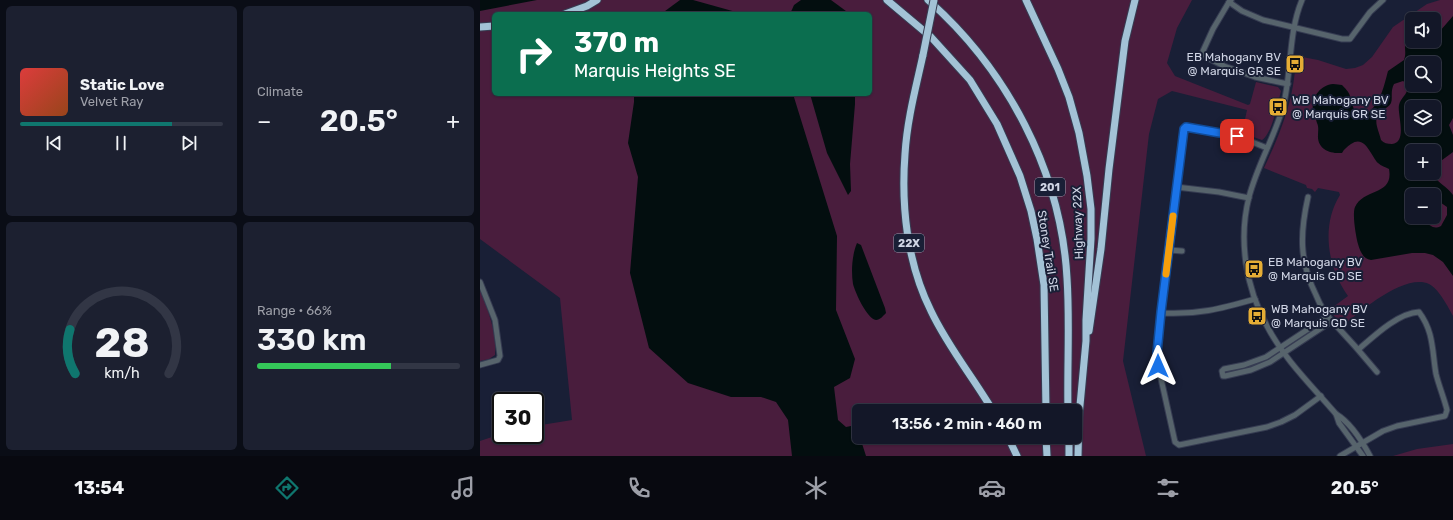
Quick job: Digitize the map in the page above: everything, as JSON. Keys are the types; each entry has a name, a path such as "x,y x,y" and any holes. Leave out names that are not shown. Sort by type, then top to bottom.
{"highway":[{"path":"570,12 587,6 597,0"},
{"name":"Stoney Trail SE","path":"887,0 931,37 970,80 997,124 1020,176 1031,211 1044,285 1046,404"},
{"name":"Stoney Trail SE","path":"928,0 948,18 988,65 1019,113 1036,147 1050,189 1062,234 1067,277 1068,404"},
{"name":"22X","path":"934,0 912,108 905,153 905,215 909,243 918,276 930,310 950,347 988,404"},
{"name":"Highway 22X","path":"1026,0 1058,69 1069,97 1079,133 1087,176 1091,239 1086,341 1079,416 1078,456"},
{"path":"1086,341 1091,322 1101,249 1109,168 1125,41 1135,0"},
{"path":"480,27 492,26"},
{"path":"1011,444 1017,456"},
{"path":"1046,444 1047,456"},
{"path":"1069,444 1069,456"}],"street":[{"path":"1302,0 1295,28 1288,84 1280,118 1267,148 1249,198 1245,227 1245,248 1248,274 1255,299 1267,327 1280,347 1336,414 1339,423 1363,456"},
{"path":"1288,84 1256,77 1224,66 1206,57 1203,51 1213,29 1230,1 1242,11 1263,20 1342,39 1350,39 1370,12 1383,0"},
{"path":"1267,148 1237,136 1186,127 1184,129 1161,312 1157,353 1158,366 1176,442 1179,446 1267,427 1295,415 1321,396"},
{"path":"1176,187 1219,192 1249,198"},
{"path":"1308,197 1302,230 1303,260 1307,277 1320,304 1328,316 1359,349 1377,372"},
{"path":"1169,250 1182,251"},
{"path":"480,282 495,320 500,356 498,360 480,365"},
{"path":"1161,312 1201,313 1255,299"},
{"path":"1340,456 1383,431 1397,426 1445,416 1447,410 1436,374 1432,338 1426,321 1419,312 1412,312 1384,327 1359,349"},
{"path":"1328,316 1258,361 1224,369 1222,373 1225,376 1251,370 1270,362 1332,321"},
{"path":"1336,414 1344,418 1362,442 1370,456"}],"shaded area":[{"path":"480,0 1192,0 1177,28 1167,63 1175,76 1248,105 1250,104 1256,82 1278,87 1281,91 1272,125 1266,137 1262,140 1242,133 1247,110 1172,91 1158,99 1149,134 1123,361 1146,456 480,456 480,441 492,437 492,444 544,444 544,425 572,420 560,298 480,239"},
{"path":"480,0 537,0 480,11"},
{"path":"680,0 693,0 736,12 664,12"},
{"path":"801,0 831,0 847,12 791,12 794,5"},
{"path":"1440,0 1453,0 1453,316 1443,298 1432,286 1419,282 1396,288 1383,295 1343,326 1329,310 1348,296 1335,272 1329,246 1330,219 1340,195 1339,192 1318,188 1315,192 1312,189 1307,188 1306,185 1264,168 1289,105 1297,56 1318,60 1346,69 1355,68 1363,65 1372,57 1393,27 1405,19 1405,48 1441,48 1441,12 1415,12 1427,4"},
{"path":"1453,16 1453,118 1449,125 1453,135 1453,152 1441,161 1441,144 1405,144 1405,180 1438,180 1453,195 1453,276 1443,262 1433,255 1425,253 1412,253 1371,260 1362,254 1356,236 1354,210 1359,201 1383,188 1387,184 1389,169 1378,163 1367,147 1360,142 1351,144 1342,153 1333,153 1325,150 1318,140 1318,126 1313,111 1313,101 1320,90 1328,85 1342,85 1347,90 1355,111 1363,117 1369,112 1380,97 1388,71 1404,60 1405,48 1441,48 1441,30","holes":["1405,56 1441,56 1441,92 1407,92 1399,105 1401,127 1400,138 1397,142 1392,144 1384,143 1381,140 1376,121 1379,114 1391,103 1394,84 1403,81 1405,82"]},
{"path":"634,96 794,96 837,236 836,310 855,359 850,378 834,387 838,420 846,427 852,426 852,444 862,444 866,456 792,456 788,420 776,402 761,397 731,397 688,383 649,348 630,273 638,177 628,143"},
{"path":"811,96 855,96 850,164 851,191 848,195 827,153"},
{"path":"857,243 861,245 885,308 886,313 877,320 869,315 865,310 853,284 852,263"},
{"path":"480,290 495,338 495,355 489,359 480,361"},
{"path":"1453,444 1453,456 1393,456 1417,449"}],"slow traffic":[{"path":"1166,274 1173,216"}],"place":[{"name":"EB Mahogany BV @ Marquis GR SE","path":"1295,64"},
{"name":"WB Mahogany BV @ Marquis GR SE","path":"1278,107"},
{"name":"EB Mahogany BV @ Marquis GD SE","path":"1254,269"},
{"name":"WB Mahogany BV @ Marquis GD SE","path":"1257,316"}],"route":[{"path":"1158,366 1157,353 1161,312 1166,282 1184,129 1186,127 1237,136"}]}
